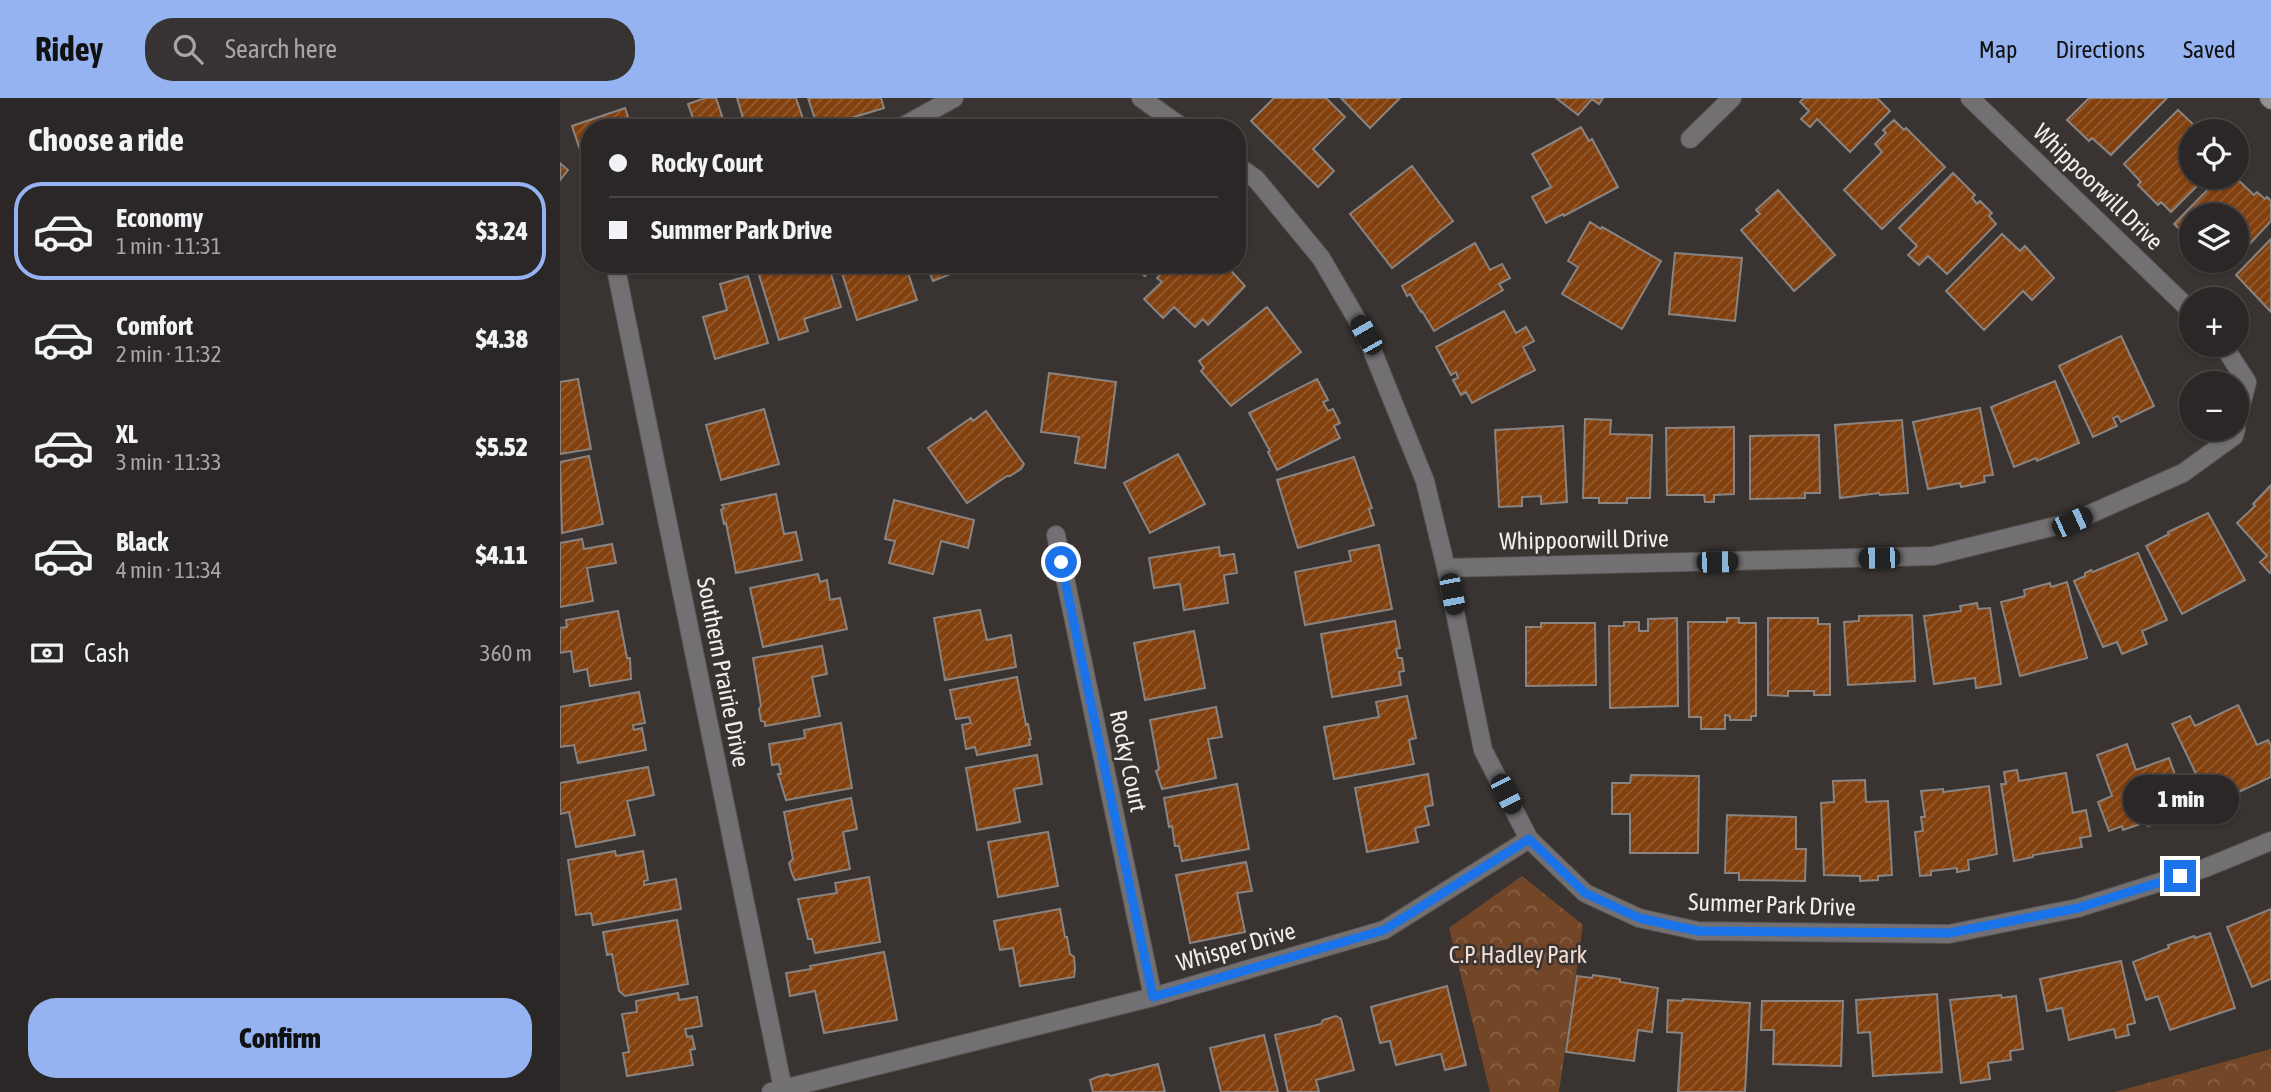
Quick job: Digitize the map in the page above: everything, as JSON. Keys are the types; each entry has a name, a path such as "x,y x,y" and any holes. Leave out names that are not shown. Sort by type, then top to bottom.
{"street":[{"path":"916,119 954,98"},
{"path":"1141,98 1163,104 1176,119"},
{"path":"1690,139 1732,98"},
{"name":"Whippoorwill Drive","path":"1970,98 2179,299"},
{"name":"Summer Park Drive","path":"1246,172 1256,179 1321,258 1366,335 1425,481 1483,750 1529,839 1585,893 1639,918 1698,931 1949,933 2078,908 2205,868 2271,841"},
{"name":"Southern Prairie Drive","path":"617,273 777,1090"},
{"name":"Whippoorwill Drive","path":"1446,569 1933,556 2072,522 2183,473 2227,441"},
{"name":"Rocky Court","path":"1056,535 1153,997"},
{"name":"Whisper Drive","path":"777,1090 1153,997 1384,930 1529,839"}],"green space":[{"name":"C.P. Hadley Park","path":"1522,876 1583,925 1559,1092 1490,1092 1449,928"},
{"path":"2271,1049 2271,1092 2115,1092"}],"building":[{"path":"705,98 716,98 723,119 690,119 693,118 688,104"},
{"path":"737,98 796,98 803,119 743,119"},
{"path":"808,98 881,98 884,108 848,119 815,119"},
{"path":"1274,98 1326,98 1345,117 1313,149 1334,171 1318,187 1251,121"},
{"path":"1341,98 1400,98 1370,128"},
{"path":"1556,98 1603,98 1599,104 1592,99 1578,115"},
{"path":"1804,98 1877,98 1890,111 1850,152 1817,119 1810,127 1801,119 1809,111 1800,102"},
{"path":"2089,98 2167,98 2111,155 2092,138 2089,141 2067,120"},
{"path":"625,108 629,119 593,119"},
{"path":"2178,110 2187,119 2179,119 2179,189 2194,189 2171,212 2161,202 2158,205 2138,185 2141,182 2124,164"},
{"path":"1894,120 1904,130 1906,128 1945,167 1882,229 1844,190 1882,152 1875,144 1886,133 1883,130"},
{"path":"581,123 581,153 572,126"},
{"path":"1581,127 1589,141 1592,139 1618,187 1546,223 1532,197 1551,187 1532,154"},
{"path":"560,163 568,170 560,180"},
{"path":"1412,166 1453,221 1392,268 1350,214"},
{"path":"1953,173 1975,195 1972,198 1977,204 1980,201 1992,213 1989,216 1996,224 1947,274 1928,256 1919,265 1908,255 1917,246 1899,228"},
{"path":"2208,189 2248,189 2254,195 2257,192 2271,201 2271,221 2249,245 2249,203 2195,203"},
{"path":"1778,190 1835,255 1794,291 1741,230 1760,214 1756,210"},
{"path":"1590,222 1661,261 1622,329 1562,294 1578,267 1568,261"},
{"path":"2002,234 2020,251 2025,246 2054,278 2032,300 2023,291 1984,330 1946,291"},
{"path":"2271,239 2271,312 2236,275 2249,273 2249,262"},
{"path":"1475,243 1490,270 1502,264 1510,278 1499,284 1503,290 1434,331 1402,286"},
{"path":"1675,253 1742,258 1735,321 1669,314"},
{"path":"831,273 841,307 804,319 808,331 779,340 759,275"},
{"path":"842,273 908,273 917,300 857,320"},
{"path":"930,273 953,273 933,281"},
{"path":"1162,273 1233,273 1245,286 1208,325 1203,319 1195,327 1174,307 1163,318 1144,299 1162,282 1157,278"},
{"path":"748,276 768,343 715,359 703,317 727,310 720,284"},
{"path":"1267,307 1301,352 1231,406 1201,371 1204,368 1199,361"},
{"path":"1504,311 1516,333 1526,327 1534,341 1523,347 1535,370 1472,403 1466,392 1461,395 1453,380 1458,378 1456,372 1451,375 1436,347"},
{"path":"2121,336 2154,406 2121,422 2118,416 2113,418 2117,426 2093,437 2059,366"},
{"path":"1049,373 1116,382 1105,468 1075,463 1079,437 1041,432"},
{"path":"578,379 591,449 560,454 560,382"},
{"path":"1317,379 1328,400 1323,402 1328,411 1333,409 1340,423 1334,426 1340,438 1277,470 1249,413"},
{"path":"2055,381 2079,443 2037,461 2036,458 2014,467 1991,407"},
{"path":"1980,408 1993,475 1984,476 1985,482 1928,489 1913,422"},
{"path":"764,409 779,464 721,480 706,425"},
{"path":"986,411 1024,464 1021,469 967,503 928,448 971,418 973,421"},
{"path":"1585,419 1611,420 1610,434 1652,435 1650,498 1627,498 1627,503 1599,503 1599,498 1583,498"},
{"path":"1902,420 1908,493 1879,493 1840,498 1835,425"},
{"path":"1563,426 1567,502 1541,504 1541,496 1522,497 1522,506 1499,507 1495,430"},
{"path":"1734,427 1734,494 1714,495 1714,502 1705,502 1704,495 1667,495 1666,428"},
{"path":"1819,435 1820,493 1805,493 1805,498 1750,499 1750,436"},
{"path":"1178,454 1205,504 1150,533 1124,483"},
{"path":"589,456 603,524 562,533 560,462"},
{"path":"1354,457 1372,508 1369,509 1374,525 1298,548 1277,480"},
{"path":"2271,485 2270,573 2260,562 2267,556 2237,523"},
{"path":"776,494 784,534 796,532 802,560 736,573 722,505"},
{"path":"894,500 974,520 968,548 941,541 933,574 889,563 895,541 885,539"},
{"path":"2208,513 2245,580 2182,614 2146,546"},
{"path":"582,539 584,549 612,544 616,563 587,568 593,601 560,607 560,543"},
{"path":"1379,545 1392,609 1305,625 1295,572 1351,561 1349,551"},
{"path":"1219,547 1220,556 1234,554 1237,573 1224,575 1228,603 1184,610 1180,584 1154,588 1149,558"},
{"path":"2138,553 2167,620 2142,631 2147,644 2122,654 2117,642 2103,647 2074,581 2091,570 2093,572"},
{"path":"818,574 820,582 827,580 830,600 840,598 847,629 763,647 750,588"},
{"path":"2067,582 2087,658 2020,676 2001,602 2025,596 2024,590 2050,583 2051,587"},
{"path":"1977,603 1978,609 1990,608 2001,684 1976,688 1975,678 1934,684 1924,616 1961,611 1960,606"},
{"path":"980,610 987,640 1011,635 1016,667 945,680 934,618"},
{"path":"618,611 627,658 630,658 631,679 590,686 587,669 574,672 571,651 560,653 560,628 567,627 566,620"},
{"path":"1912,615 1915,681 1848,685 1844,622 1859,621 1859,616"},
{"path":"1677,618 1678,706 1610,708 1609,626 1639,622 1639,631 1648,631 1648,619"},
{"path":"1727,618 1739,618 1739,623 1756,623 1756,716 1751,716 1751,720 1730,720 1730,716 1725,715 1725,729 1701,729 1701,717 1689,717 1688,622 1727,622"},
{"path":"1768,618 1818,618 1818,624 1830,624 1830,695 1814,695 1814,691 1788,691 1788,696 1768,695"},
{"path":"1395,621 1400,648 1396,649 1398,658 1402,658 1404,671 1399,672 1401,685 1332,697 1321,634"},
{"path":"1541,623 1595,623 1596,685 1526,686 1526,627 1541,627"},
{"path":"1194,631 1205,688 1145,700 1134,643"},
{"path":"822,646 827,674 812,677 820,716 765,726 765,722 761,721 753,658"},
{"path":"1017,677 1031,739 1030,745 977,755 975,747 966,749 962,725 971,723 969,717 956,719 950,690"},
{"path":"639,692 645,723 633,725 634,730 642,728 646,750 578,763 574,745 560,747 560,707"},
{"path":"1407,696 1416,738 1409,740 1414,764 1334,779 1324,727 1379,717 1376,702"},
{"path":"2238,705 2257,745 2268,740 2271,746 2271,777 2211,805 2172,724 2190,716 2195,726"},
{"path":"1216,707 1222,737 1208,739 1216,778 1162,789 1156,771 1159,769 1150,720"},
{"path":"841,723 852,788 786,800 778,774 781,774 779,764 772,765 769,744 805,738 804,730"},
{"path":"2127,744 2136,770 2169,758 2187,808 2175,812 2176,817 2148,826 2146,822 2123,830 2122,826 2109,831 2098,802 2112,796 2097,755"},
{"path":"1037,755 1042,784 1014,789 1020,822 977,830 966,768"},
{"path":"648,767 654,795 627,801 635,835 576,847 569,812 560,814 560,783"},
{"path":"2017,770 2019,781 2066,773 2073,813 2086,810 2091,836 2080,838 2082,847 2014,861 2001,784 2006,784 2004,772"},
{"path":"1428,774 1433,805 1425,807 1429,825 1415,828 1418,842 1367,852 1355,788"},
{"path":"1631,775 1699,776 1698,853 1630,853 1630,814 1612,814 1612,783 1630,783"},
{"path":"1865,780 1866,802 1888,801 1892,875 1878,876 1878,880 1860,881 1860,876 1824,875 1821,803 1834,802 1833,781"},
{"path":"1237,784 1249,849 1182,861 1179,846 1175,846 1172,826 1169,827 1164,798"},
{"path":"1989,786 1997,854 1968,860 1969,870 1957,872 1957,868 1931,871 1931,875 1920,876 1915,832 1923,831 1921,817 1925,817 1921,791 1943,789 1943,792"},
{"path":"851,798 857,829 843,832 850,869 795,880 789,863 793,859 784,812"},
{"path":"1727,815 1796,817 1796,849 1806,849 1805,881 1739,880 1739,873 1725,873"},
{"path":"1048,832 1058,886 998,897 988,842"},
{"path":"615,851 616,856 643,851 648,880 644,881 644,885 676,879 681,909 593,925 591,913 576,915 568,860"},
{"path":"1246,862 1252,891 1237,893 1245,932 1190,943 1176,875"},
{"path":"869,877 880,942 815,953 812,939 808,939 798,899 837,893 835,883"},
{"path":"1060,909 1065,937 1070,954 1074,957 1074,977 1020,986 1013,948 1000,950 994,921"},
{"path":"2271,909 2271,979 2252,987 2227,927"},
{"path":"677,920 688,984 625,996 619,991 612,954 607,955 603,932"},
{"path":"2210,933 2235,1008 2170,1030 2158,996 2146,1000 2133,962 2169,948 2168,945"},
{"path":"884,952 897,1020 824,1033 815,991 790,996 786,973"},
{"path":"2121,961 2135,1023 2127,1025 2129,1035 2116,1038 2114,1029 2069,1040 2062,1008 2047,1011 2040,979"},
{"path":"1593,975 1658,988 1652,1032 1638,1030 1634,1061 1566,1052 1577,976 1592,978"},
{"path":"1447,986 1466,1065 1445,1070 1441,1054 1396,1065 1390,1041 1380,1043 1371,1007"},
{"path":"678,993 679,1000 697,997 702,1026 685,1029 687,1037 692,1036 695,1049 690,1050 693,1065 627,1076 623,1053 629,1052 622,1014 637,1012 636,1001"},
{"path":"1937,994 1942,1072 1873,1076 1870,1032 1858,1033 1856,1000"},
{"path":"2001,995 2002,998 2016,996 2023,1049 2010,1051 2011,1060 1988,1063 1990,1079 1961,1083 1950,1000"},
{"path":"1668,1000 1750,1003 1745,1092 1678,1092 1682,1033 1667,1032"},
{"path":"1762,1001 1843,1001 1841,1066 1773,1064 1774,1030 1761,1030"},
{"path":"1336,1016 1341,1019 1354,1070 1316,1080 1319,1092 1288,1092 1275,1035 1321,1024 1323,1020"},
{"path":"1264,1035 1278,1092 1221,1092 1210,1048"},
{"path":"1158,1064 1165,1092 1093,1092 1090,1080"}],"route":[{"path":"1061,562 1153,997 1384,930 1529,839 1585,893 1639,918 1698,931 1949,933 2078,908 2180,876"}]}
